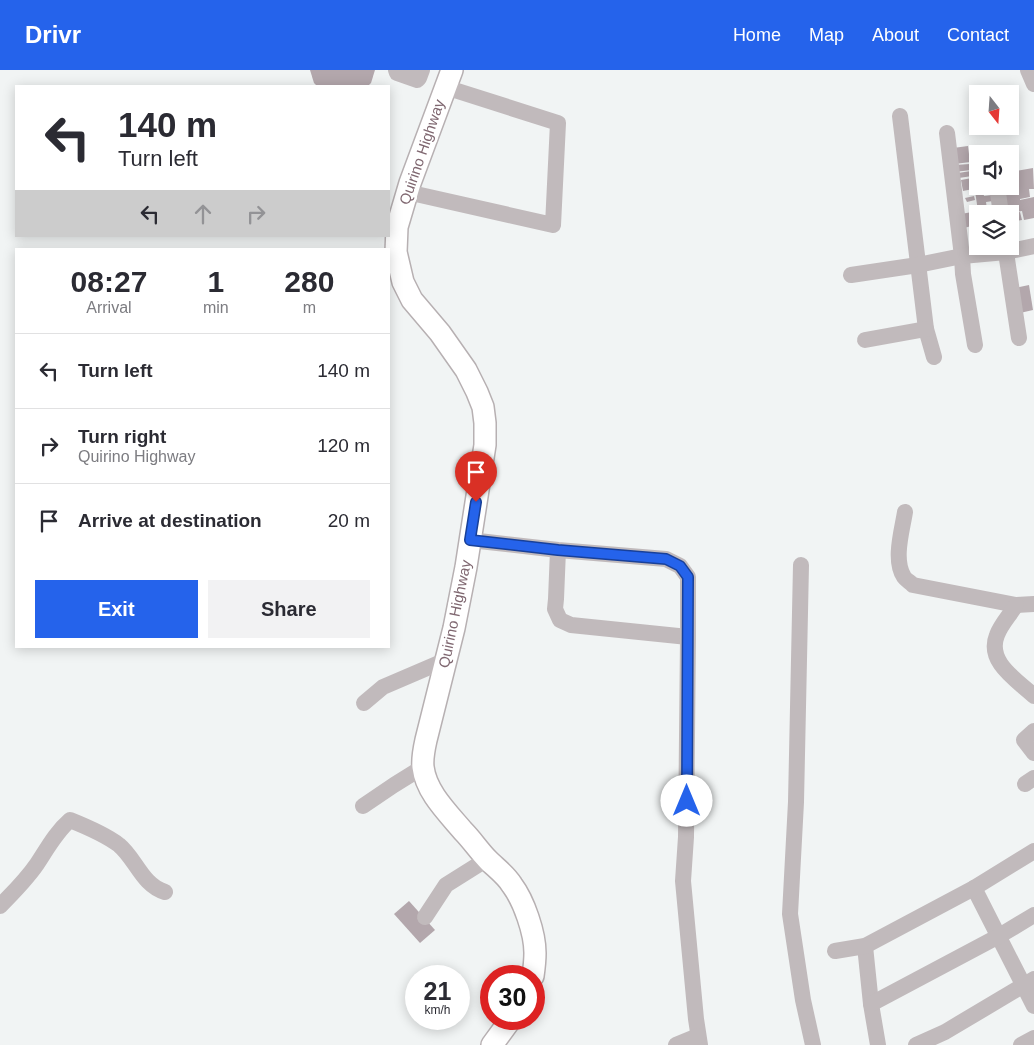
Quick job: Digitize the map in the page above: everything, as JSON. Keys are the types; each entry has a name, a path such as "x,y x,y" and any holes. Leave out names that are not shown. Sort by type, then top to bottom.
{"main road":[{"name":"Quirino Highway","path":"449,78 407,192 397,227 396,252 403,282 412,300 440,333 466,370 477,392 485,423 485,445 456,619 423,753 423,767 427,781 435,796 488,860 504,874 519,896 532,931 535,952 534,965"},
{"path":"492,1045 503,1030"}],"street":[{"path":"396,70 398,73 417,80 422,70"},
{"path":"1028,70 1034,84"},
{"path":"407,192 553,225 558,123 449,78"},
{"path":"900,116 926,330 934,357"},
{"path":"947,133 963,274 975,345"},
{"path":"1019,248 1034,246"},
{"path":"851,275 969,255"},
{"path":"1006,255 1019,338"},
{"path":"865,340 926,330"},
{"path":"905,512 898,554 904,578 913,584 1016,605 1034,604"},
{"path":"470,540 666,559 680,566 688,577 686,837 683,881 699,1040 676,1045"},
{"path":"558,550 555,609 560,620 570,625 688,637"},
{"path":"801,564 796,802 790,914 812,1045"},
{"path":"1016,605 996,635 994,653 999,664 1034,696"},
{"path":"364,703 383,687 446,660"},
{"path":"1034,731 1024,740 1034,753"},
{"path":"363,806 423,767"},
{"path":"0,906 20,886 57,833 70,820 119,845 148,882 157,890 165,892"},
{"path":"835,951 865,946 974,888 1034,851"},
{"path":"425,917 446,885 488,860"},
{"path":"974,888 999,936 1029,982 1034,1006"},
{"path":"871,1004 999,936 1034,915"},
{"path":"865,946 871,1004 878,1045"},
{"path":"916,1045 945,1032 1029,982"},
{"path":"1021,1045 1034,1038"}],"building":[{"path":"310,70 375,70 369,85 316,85"},
{"path":"968,146 969,162 955,164 953,148"},
{"path":"969,164 969,170 955,172 954,165"},
{"path":"1033,168 1034,189 1029,189 1030,197 1020,200 1034,197 1034,218 1024,220 1022,211 1019,211 1019,205 1005,205 1004,195 1019,195 1019,170"},
{"path":"969,171 969,176 959,178 958,173"},
{"path":"969,179 969,190 963,191 961,180"},
{"path":"976,195 992,195 993,201 986,202 986,205 977,205"},
{"path":"974,196 975,200 967,202 965,198"},
{"path":"1020,212 1022,220 1019,220"},
{"path":"969,213 969,227 964,228 961,214"},
{"path":"1029,285 1033,310 1020,313 1015,288"},
{"path":"409,901 435,930 420,943 394,914"}],"route":[{"path":"476,502 470,540 666,559 680,566 688,577 687,801"}]}
